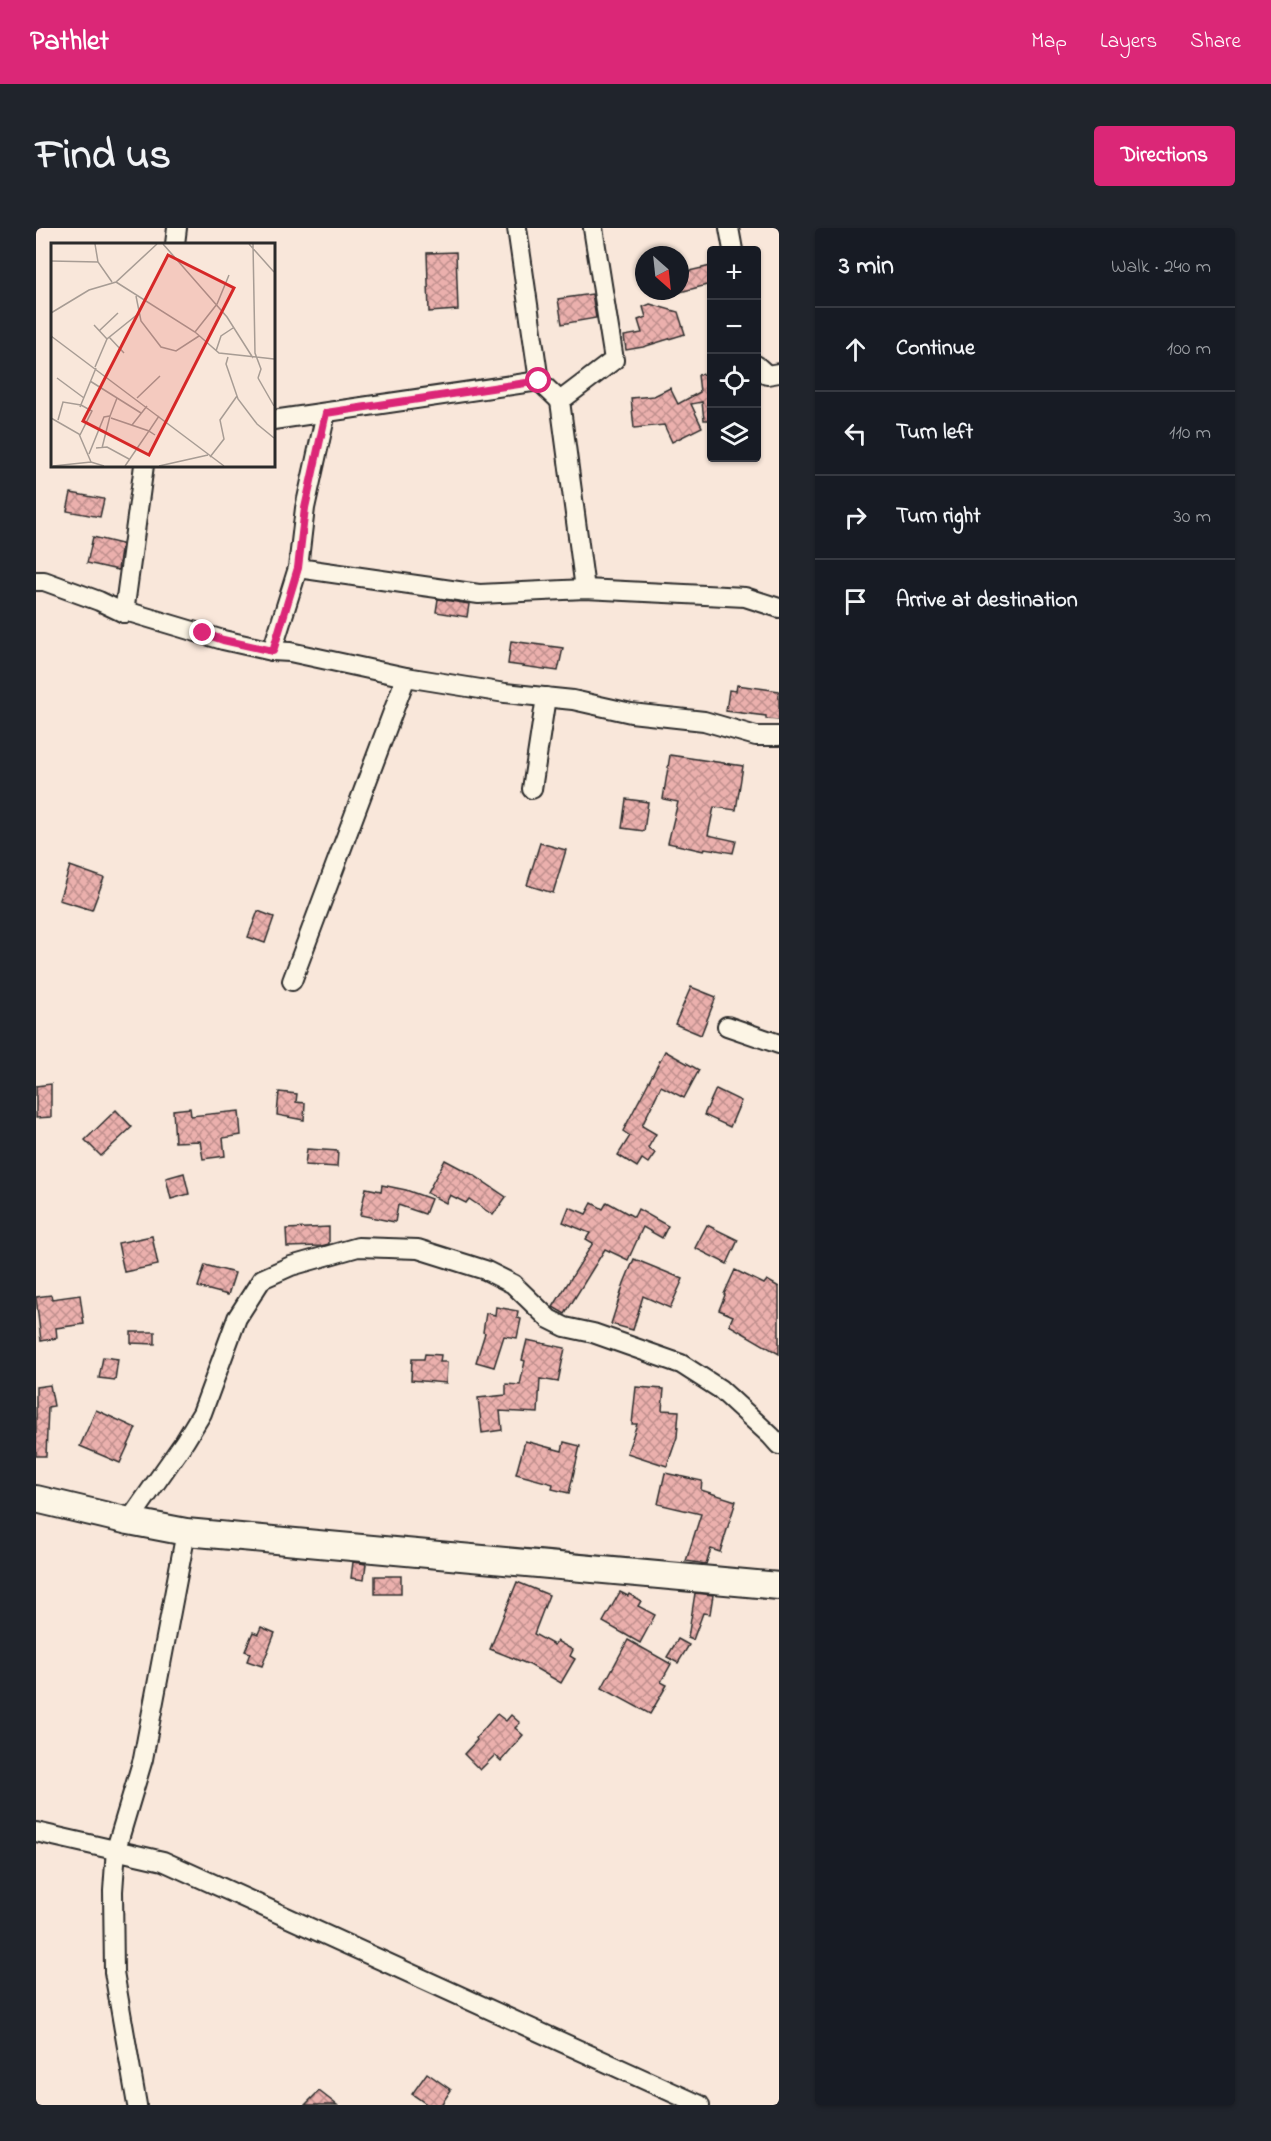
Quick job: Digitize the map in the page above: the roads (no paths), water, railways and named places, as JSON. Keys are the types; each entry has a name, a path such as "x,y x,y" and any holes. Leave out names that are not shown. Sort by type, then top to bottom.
{"street":[{"path":"175,243 177,228"},
{"path":"517,228 539,381 560,401 585,589"},
{"path":"560,401 614,360 593,228"},
{"path":"729,228 731,246"},
{"path":"761,370 767,375 779,373"},
{"path":"274,420 539,381"},
{"path":"273,651 298,568 305,508 326,413"},
{"path":"124,613 144,466"},
{"path":"298,568 479,594 585,589 745,597 779,608"},
{"path":"36,581 44,581 99,601 124,613 129,612 223,640 273,651 290,652 406,677 573,700 631,713 704,722 756,736 779,736"},
{"path":"292,981 406,677"},
{"path":"532,789 546,698"},
{"path":"727,1026 779,1044"},
{"path":"129,1521 202,1413 237,1318 262,1279 291,1266 358,1247 418,1249 485,1270 513,1284 549,1319 565,1327 594,1333 681,1364 720,1389 776,1434"},
{"path":"36,1499 186,1532 779,1586"},
{"path":"137,2105 114,1972 113,1891 116,1849 143,1759 186,1532"},
{"path":"36,1832 163,1861 700,2105"}]}
